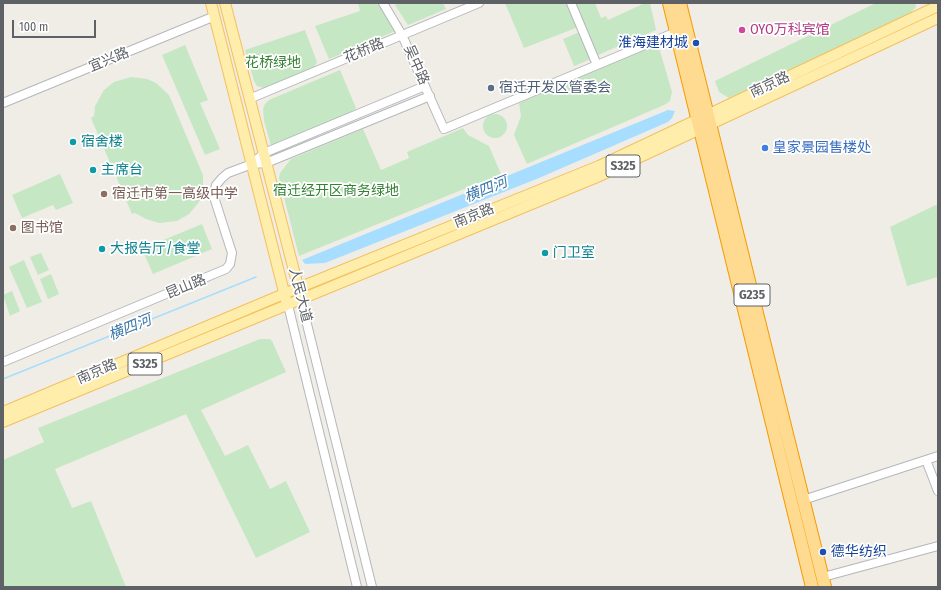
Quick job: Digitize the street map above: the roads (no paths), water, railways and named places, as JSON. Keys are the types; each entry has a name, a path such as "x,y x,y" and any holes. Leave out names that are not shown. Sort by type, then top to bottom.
{"highway":[{"name":"G235","path":"669,3 676,32 704,123 824,582"},
{"name":"G235","path":"680,3 704,123 812,587"}],"main road":[{"name":"人民大道","path":"212,3 288,305"},
{"name":"人民大道","path":"225,3 301,300"},
{"name":"南京路","path":"3,422 595,178 938,6"},
{"name":"南京路","path":"3,412 285,293 704,123 938,18"}],"street":[{"name":"吴中路","path":"383,3 402,35 444,129 597,64"},
{"name":"花桥路","path":"250,99 479,3"},
{"path":"571,3 597,64 676,32"},
{"name":"宜兴路","path":"3,103 215,16"},
{"path":"252,164 425,86"},
{"path":"265,158 430,96"},
{"name":"昆山路","path":"3,362 226,269 230,264 232,253 214,198 215,191 222,178 252,164"},
{"name":"人民大道","path":"301,300 372,587"},
{"name":"人民大道","path":"288,305 357,587"},
{"path":"803,500 938,456"},
{"path":"926,460 938,491"},
{"path":"824,582 938,546"}],"water":[{"path":"668,110 675,111 672,118 668,122 539,178 325,263 305,264 302,260"}],"waterway":[{"name":"横四河","path":"3,379 256,277"}],"place":[{"name":"OYO万科宾馆","path":"742,30"},
{"name":"淮海建材城","path":"696,43"},
{"name":"宿迁开发区管委会","path":"491,88"},
{"name":"宿舍楼","path":"73,142"},
{"name":"皇家景园售楼处","path":"765,148"},
{"name":"主席台","path":"93,170"},
{"name":"宿迁市第一高级中学","path":"104,194"},
{"name":"图书馆","path":"13,228"},
{"name":"大报告厅/食堂","path":"102,249"},
{"name":"门卫室","path":"545,253"},
{"name":"德华纺织","path":"823,552"}],"park label":[{"name":"花桥绿地","path":"273,63"},
{"name":"宿迁经开区商务绿地","path":"336,191"}]}
